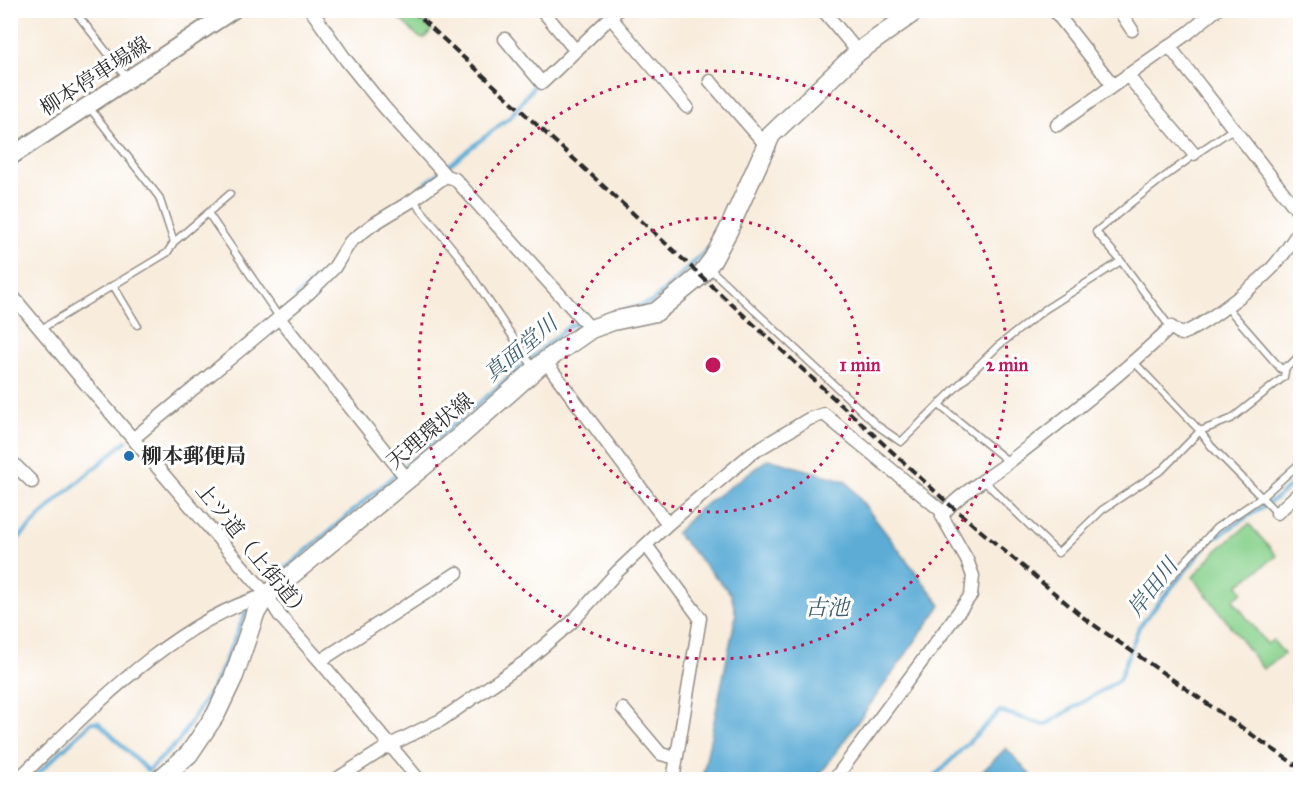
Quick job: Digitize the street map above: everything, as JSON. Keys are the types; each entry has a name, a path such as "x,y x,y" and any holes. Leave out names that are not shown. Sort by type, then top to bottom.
{"main road":[{"name":"柳本停車場線","path":"10,157 129,80 214,20 234,10"},
{"name":"天理環状線","path":"159,780 189,754 216,714 234,676 255,614 267,595 408,480 540,365 591,328 656,312 700,276 728,231 771,135 858,52 916,10"}],"street":[{"path":"311,10 358,76 446,176 455,180 591,328"},
{"path":"542,10 576,51"},
{"path":"823,10 858,52"},
{"path":"1054,10 1112,84"},
{"path":"1119,10 1132,30"},
{"path":"1057,125 1216,10"},
{"path":"505,39 542,83 614,14 687,107"},
{"path":"1169,46 1300,214"},
{"path":"1126,75 1194,154"},
{"path":"710,81 767,146"},
{"path":"134,438 309,293 334,268 350,242 446,176"},
{"path":"834,780 970,595 973,576 967,560 942,516 950,505 1009,462 1134,362 1171,327 1181,334 1192,330 1226,305 1270,270 1300,230"},
{"name":"上ツ道（上街道）","path":"10,293 267,595 280,616 419,780"},
{"path":"279,318 408,480"},
{"path":"540,365 668,524"},
{"path":"335,780 390,745 441,720 525,662 572,622 617,572 668,524 752,453 809,419 824,414 944,513"},
{"path":"10,460 32,482"},
{"path":"1277,513 1300,492"},
{"path":"646,545 700,618 673,780"},
{"path":"320,661 457,573"},
{"path":"17,780 107,695 181,635 250,600 267,595"},
{"path":"622,709 661,754 675,758"}],"lane":[{"path":"74,10 129,80"},
{"path":"88,107 159,197 174,242"},
{"path":"1171,327 1096,232 1129,203 1194,154 1234,128"},
{"path":"41,329 167,252 174,242 230,194"},
{"path":"413,200 458,255 540,365"},
{"path":"208,213 279,318"},
{"path":"707,267 878,426 901,442 998,346 1044,310 1120,261"},
{"path":"113,285 137,325"},
{"path":"1226,305 1281,369 1300,355"},
{"path":"1134,362 1200,431 1211,446 1277,513"},
{"path":"984,481 1058,553 1102,510 1163,469 1200,431 1231,419 1284,377 1286,366"},
{"path":"939,405 1009,462"},
{"path":"1157,592 1216,528 1262,497 1300,463"}],"green space":[{"path":"383,11 411,11 432,30 425,38 420,38 392,12 387,14"},
{"path":"1249,524 1277,556 1238,585 1243,592 1233,600 1267,644 1273,640 1284,654 1263,669 1193,577 1215,552"}],"water":[{"name":"古池","path":"768,459 846,481 941,605 817,779 702,779 736,615 731,594 676,533 699,509"},
{"path":"1006,748 1034,779 974,779 977,777"}],"waterway":[{"name":"真面堂川","path":"883,24 897,10"},
{"path":"448,166 511,116 537,82"},
{"path":"419,188 439,173"},
{"name":"真面堂川","path":"625,310 652,302 711,246"},
{"path":"296,296 315,279"},
{"name":"真面堂川","path":"285,569 569,326 583,322"},
{"path":"10,547 56,501 126,441"},
{"name":"岸田川","path":"931,780 1000,711 1045,725 1119,680 1139,627 1210,541 1276,498 1300,478"},
{"name":"真面堂川","path":"31,780 92,722 98,722 148,771 178,742 215,684 247,610"}],"railway":[{"path":"412,10 950,505 1084,618 1300,768"}],"place":[{"name":"柳本郵便局","path":"129,456"}]}
